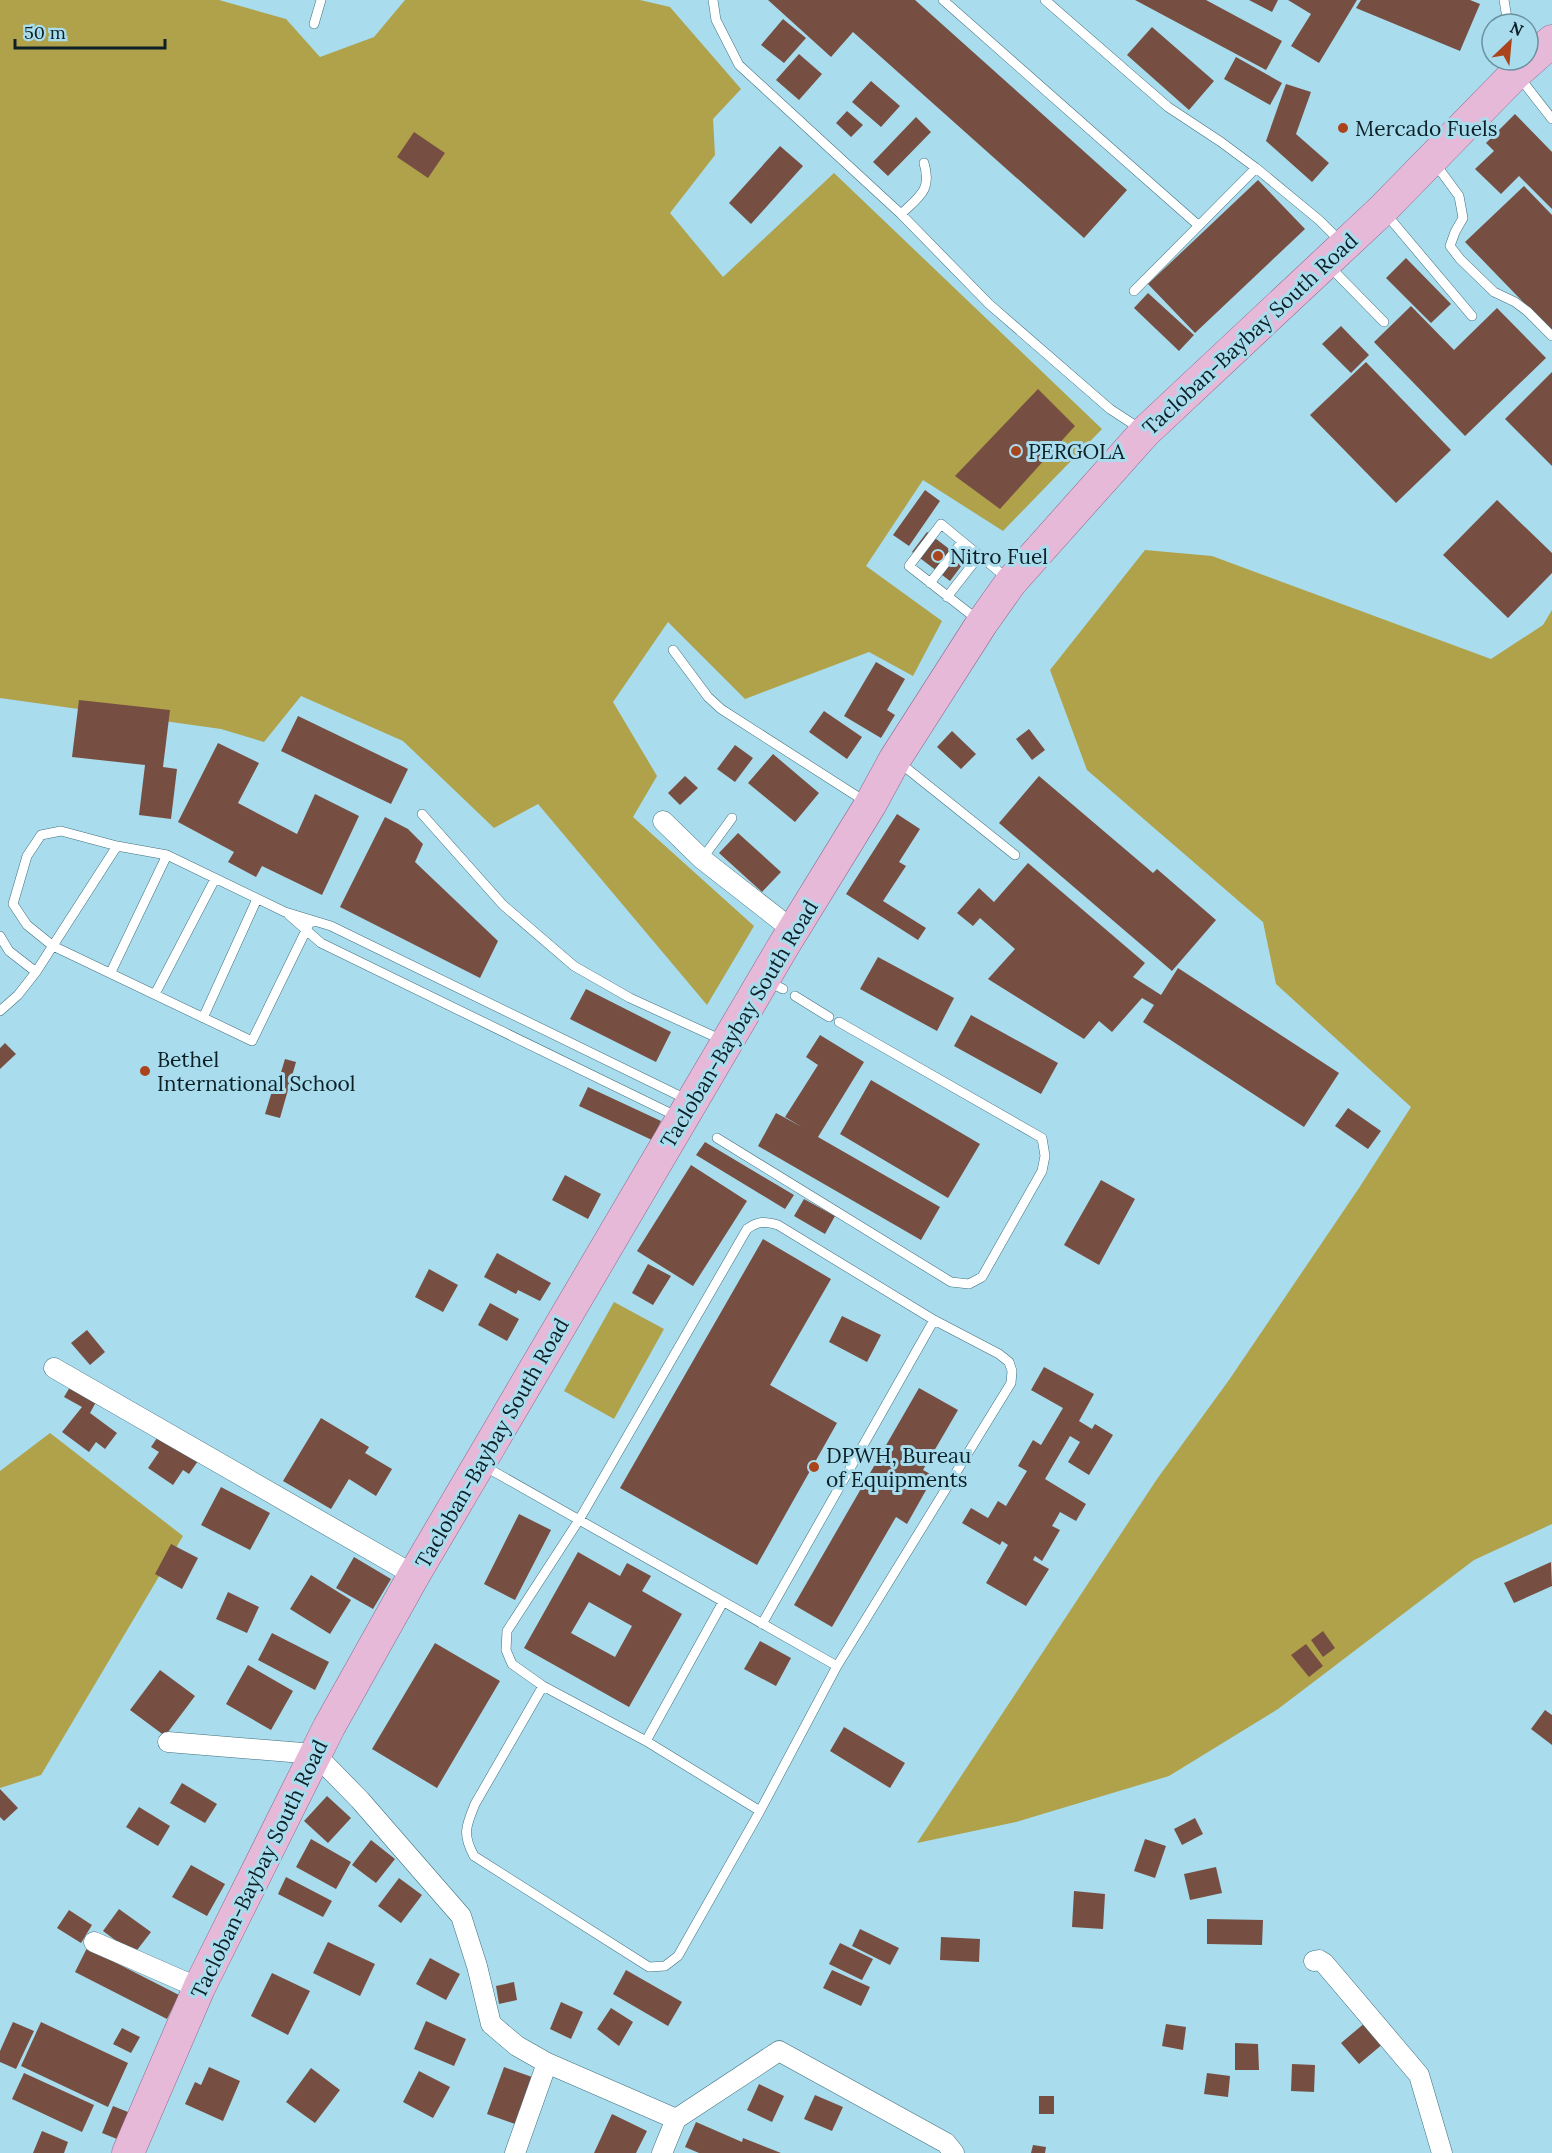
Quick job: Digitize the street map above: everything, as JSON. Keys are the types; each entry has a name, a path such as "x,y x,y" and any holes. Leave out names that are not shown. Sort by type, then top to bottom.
{"main road":[{"name":"Tacloban-Baybay South Road","path":"128,2153 199,1988 315,1754 414,1575 727,1042 774,984 794,931 895,759 982,623 1011,582 1145,432 1382,210 1517,72"}],"street":[{"path":"663,821 702,859 794,931"},
{"path":"54,1368 414,1575"},
{"path":"168,1742 315,1754 360,1800 461,1916 477,1966 491,2024 517,2046 547,2063 676,2119"},
{"path":"94,1942 199,1988"},
{"path":"1314,1961 1319,1960 1324,1963 1419,2075 1442,2153"},
{"path":"662,2153 676,2119 779,2051 946,2143 954,2153"},
{"path":"515,2153 547,2063"}],"lane":[{"path":"314,24 321,0"},
{"path":"713,0 716,20 739,65 901,214 989,304 1110,409 1145,432"},
{"path":"943,0 1198,225"},
{"path":"1045,0 1168,107 1256,168 1319,220 1335,254 1384,322"},
{"path":"1538,72 1552,119"},
{"path":"1432,160 1458,196 1463,218 1450,246 1460,260 1494,292 1515,302 1527,311 1552,336"},
{"path":"901,214 922,193 927,184 928,176 924,163"},
{"path":"1134,291 1256,168"},
{"path":"1382,210 1472,316"},
{"path":"982,623 909,566 941,524 1011,582"},
{"path":"930,583 962,542"},
{"path":"947,597 979,556"},
{"path":"673,650 708,697 721,709 870,805"},
{"path":"895,759 1015,855"},
{"path":"422,814 503,906 574,966 630,998 727,1042"},
{"path":"702,859 732,818"},
{"path":"311,920 252,1041 53,946 27,925 13,904 27,856 41,835 61,831 117,846 167,855 285,912 331,926 687,1111"},
{"path":"0,1011 36,972 117,846"},
{"path":"111,972 167,855"},
{"path":"156,994 215,879"},
{"path":"203,1018 257,898"},
{"path":"285,912 321,943 687,1111"},
{"path":"0,936 9,951 36,972"},
{"path":"795,996 830,1017"},
{"path":"717,1138 951,1282 969,1284 982,1277 1042,1171 1045,1156 1042,1138 839,1022"},
{"path":"543,1686 475,1804 467,1823 465,1840 474,1856 649,1966 665,1966 678,1956 760,1811 837,1666 1011,1383 1012,1371 1009,1362 999,1354 934,1320 778,1225 767,1222 756,1223 747,1229 579,1520 507,1631 506,1650 512,1664 543,1686 646,1741 760,1811"},
{"path":"762,1624 934,1320"},
{"path":"481,1464 837,1666"},
{"path":"646,1741 723,1602"}],"shaded area":[{"path":"0,0 219,0 286,19 320,57 374,37 405,0 640,0 670,7 741,89 713,119 715,155 670,213 723,277 834,173 1102,429 1003,531 923,480 866,566 942,621 913,676 869,652 745,699 668,622 613,702 657,776 633,817 754,926 707,1005 538,804 494,828 403,741 301,696 264,742 221,729 0,698"},
{"path":"1145,550 1212,556 1491,659 1543,625 1552,610 1552,1524 1474,1560 1278,1709 1169,1776 1016,1822 917,1843 1157,1479 1229,1380 1411,1107 1276,984 1263,922 1087,770 1050,670"},
{"path":"614,1302 664,1329 614,1419 564,1391"},
{"path":"50,1433 183,1536 41,1775 0,1788 0,1471"}],"building":[{"path":"768,0 915,0 1127,190 1084,238 853,32 831,57"},
{"path":"1135,0 1206,0 1282,41 1266,70"},
{"path":"1249,0 1278,0 1272,12"},
{"path":"1288,0 1357,0 1319,63 1291,46 1311,14"},
{"path":"1361,0 1470,0 1480,4 1460,51 1356,8"},
{"path":"783,19 806,38 784,63 761,45"},
{"path":"1152,27 1214,81 1189,110 1127,55"},
{"path":"799,54 822,74 799,100 776,80"},
{"path":"1236,57 1282,83 1270,105 1224,79"},
{"path":"871,81 900,106 881,127 852,102"},
{"path":"1286,84 1311,92 1296,134 1329,163 1312,182 1266,141"},
{"path":"847,111 863,125 851,137 836,123"},
{"path":"1515,114 1552,152 1552,209 1519,176 1501,194 1475,169 1494,151 1486,143"},
{"path":"916,117 931,132 888,176 873,162"},
{"path":"414,132 445,153 428,178 397,157"},
{"path":"780,146 803,166 751,224 729,203"},
{"path":"1258,180 1305,229 1195,333 1148,284"},
{"path":"1524,186 1552,215 1552,332 1465,242"},
{"path":"1406,258 1451,304 1431,323 1386,278"},
{"path":"1148,293 1194,335 1179,351 1134,308"},
{"path":"1411,306 1454,350 1497,308 1546,358 1465,436 1374,342"},
{"path":"1341,326 1369,355 1351,373 1322,344"},
{"path":"1366,362 1451,450 1396,503 1310,415"},
{"path":"1552,372 1552,466 1505,419"},
{"name":"PERGOLA","path":"1038,389 1075,426 1000,509 955,476"},
{"path":"925,490 940,501 909,546 893,535"},
{"path":"1497,500 1552,553 1552,573 1508,618 1443,555"},
{"name":"Nitro Fuel","path":"927,532 965,561 950,581 912,552"},
{"path":"876,662 905,679 887,710 895,715 881,738 844,716"},
{"path":"79,700 170,710 163,767 177,769 171,819 139,815 145,765 72,757"},
{"path":"824,711 862,737 847,759 809,732"},
{"path":"298,716 408,769 391,804 281,751"},
{"path":"1029,729 1045,750 1032,760 1016,739"},
{"path":"952,731 976,754 961,769 937,747"},
{"path":"218,743 259,763 238,803 297,834 315,794 359,816 322,895 262,866 256,877 228,862 234,852 178,822"},
{"path":"735,745 753,758 735,782 717,769"},
{"path":"773,754 819,793 795,822 748,783"},
{"path":"685,776 698,788 680,805 668,793"},
{"path":"1039,776 1153,873 1157,869 1216,920 1172,971 999,823"},
{"path":"897,814 920,829 899,862 906,866 883,901 926,928 918,940 846,894"},
{"path":"385,817 408,829 423,844 415,862 498,941 480,978 340,907"},
{"path":"738,833 781,872 762,892 719,853"},
{"path":"1028,863 1145,963 1133,977 1161,995 1178,968 1339,1073 1304,1127 1143,1022 1154,1005 1142,998 1112,1032 1099,1021 1084,1039 988,979 1015,949 980,918 973,926 957,913 979,888 994,902"},
{"path":"878,957 954,998 937,1031 860,989"},
{"path":"586,989 671,1032 656,1062 570,1019"},
{"path":"971,1015 1058,1063 1041,1094 954,1046"},
{"path":"820,1035 864,1062 818,1137 940,1207 921,1240 758,1146 776,1113 802,1127 785,1117 818,1065 806,1057"},
{"path":"5,1043 16,1054 0,1069 0,1048"},
{"path":"285,1059 296,1062 280,1118 265,1114 276,1078 279,1079"},
{"path":"871,1080 980,1144 948,1198 840,1134"},
{"path":"588,1087 661,1121 652,1140 579,1106"},
{"path":"1348,1108 1381,1131 1368,1149 1335,1126"},
{"path":"705,1142 794,1195 785,1209 696,1155"},
{"path":"691,1165 747,1201 693,1286 637,1251"},
{"path":"565,1175 601,1194 588,1219 552,1200"},
{"path":"1101,1180 1135,1199 1099,1265 1064,1245"},
{"path":"804,1199 835,1216 825,1234 794,1216"},
{"path":"763,1239 831,1279 770,1385 837,1423 757,1565 620,1488"},
{"path":"497,1253 551,1283 540,1301 518,1290 516,1294 484,1277"},
{"path":"648,1264 671,1276 653,1305 632,1293"},
{"path":"429,1269 458,1285 443,1312 415,1297"},
{"path":"490,1303 519,1319 507,1341 478,1325"},
{"path":"842,1316 881,1335 867,1362 829,1342"},
{"path":"87,1330 105,1352 90,1365 71,1343"},
{"path":"1044,1367 1094,1394 1079,1421 1092,1429 1095,1424 1113,1435 1089,1475 1068,1462 1080,1442 1070,1436 1045,1479 1086,1504 1076,1521 1060,1512 1052,1526 1060,1530 1042,1561 1035,1556 1033,1560 1049,1569 1026,1606 986,1583 1008,1545 1002,1541 1000,1545 962,1523 971,1508 988,1518 998,1501 1006,1506 1027,1471 1018,1466 1033,1440 1041,1445 1063,1408 1031,1390"},
{"path":"70,1387 96,1402 90,1413 117,1433 105,1449 96,1442 89,1452 62,1432 82,1407 64,1397"},
{"path":"919,1388 958,1410 923,1470 934,1476 907,1524 896,1517 832,1627 794,1605"},
{"path":"321,1418 369,1447 365,1453 392,1469 376,1496 349,1479 331,1509 283,1481"},
{"path":"159,1435 198,1461 189,1474 183,1470 173,1485 148,1468 159,1452 151,1447"},
{"path":"221,1487 270,1513 250,1550 201,1525"},
{"path":"519,1514 551,1530 515,1600 484,1584"},
{"path":"171,1544 198,1558 182,1589 155,1574"},
{"path":"578,1552 620,1576 627,1563 651,1576 642,1591 682,1614 629,1707 524,1648","holes":["589,1602 632,1626 615,1657 571,1633"]},
{"path":"354,1557 391,1579 373,1609 336,1588"},
{"path":"1551,1562 1552,1586 1514,1603 1504,1583"},
{"path":"311,1575 351,1600 330,1634 290,1609"},
{"path":"228,1592 259,1607 247,1633 216,1619"},
{"path":"1323,1631 1335,1648 1323,1657 1311,1640"},
{"path":"272,1633 329,1662 315,1690 258,1660"},
{"path":"760,1641 791,1658 776,1686 744,1669"},
{"path":"435,1643 500,1681 437,1788 372,1749"},
{"path":"1306,1644 1323,1666 1309,1677 1291,1655"},
{"path":"248,1665 293,1691 271,1730 226,1704"},
{"path":"160,1670 195,1696 165,1736 130,1710"},
{"path":"1545,1710 1552,1715 1552,1745 1531,1729"},
{"path":"844,1727 905,1763 890,1788 830,1751"},
{"path":"182,1783 217,1804 205,1823 170,1803"},
{"path":"0,1789 18,1808 4,1821 0,1817"},
{"path":"327,1796 351,1818 328,1843 304,1821"},
{"path":"139,1807 170,1826 158,1846 126,1827"},
{"path":"1195,1818 1203,1834 1182,1845 1174,1829"},
{"path":"311,1839 351,1862 336,1889 296,1867"},
{"path":"1145,1839 1166,1846 1155,1878 1134,1871"},
{"path":"371,1840 395,1859 376,1883 352,1865"},
{"path":"191,1865 225,1884 207,1916 172,1897"},
{"path":"1216,1867 1222,1893 1190,1900 1184,1874"},
{"path":"286,1877 332,1901 323,1917 278,1894"},
{"path":"399,1878 422,1895 401,1923 378,1906"},
{"path":"1074,1891 1105,1894 1103,1929 1072,1927"},
{"path":"119,1909 151,1932 134,1954 103,1931"},
{"path":"69,1910 92,1925 81,1943 57,1928"},
{"path":"1207,1919 1263,1920 1262,1945 1207,1944"},
{"path":"860,1929 899,1948 890,1965 852,1946"},
{"path":"941,1937 980,1939 979,1962 940,1960"},
{"path":"328,1942 375,1964 360,1996 313,1973"},
{"path":"840,1943 873,1959 862,1980 829,1964"},
{"path":"87,1948 179,1995 167,2019 75,1972"},
{"path":"430,1958 460,1974 446,2000 416,1984"},
{"path":"626,1970 682,2002 668,2026 613,1994"},
{"path":"832,1970 870,1987 861,2006 823,1988"},
{"path":"272,1973 310,1991 288,2035 251,2016"},
{"path":"514,1982 517,2000 499,2004 496,1986"},
{"path":"561,2002 583,2012 571,2039 550,2029"},
{"path":"611,2008 633,2022 619,2046 597,2029"},
{"path":"426,2021 466,2039 454,2066 414,2049"},
{"path":"13,2022 34,2031 16,2069 0,2062 0,2051"},
{"path":"41,2022 128,2063 108,2107 21,2066"},
{"path":"1366,2022 1384,2043 1359,2064 1341,2043"},
{"path":"1166,2024 1186,2027 1183,2050 1162,2046"},
{"path":"122,2028 140,2037 131,2053 113,2044"},
{"path":"1235,2043 1258,2044 1259,2070 1235,2070"},
{"path":"1292,2064 1315,2065 1314,2092 1291,2091"},
{"path":"209,2067 240,2081 223,2121 185,2104 195,2082 201,2085"},
{"path":"504,2067 532,2077 515,2124 487,2114"},
{"path":"311,2068 340,2090 315,2123 286,2102"},
{"path":"419,2071 450,2087 433,2118 403,2102"},
{"path":"24,2073 94,2105 82,2132 12,2099"},
{"path":"1207,2073 1230,2076 1228,2097 1204,2094"},
{"path":"759,2084 784,2096 772,2122 747,2110"},
{"path":"815,2095 843,2107 832,2131 804,2119"},
{"path":"1039,2096 1054,2096 1054,2114 1039,2114"},
{"path":"113,2106 128,2112 117,2139 102,2133"},
{"path":"612,2114 647,2131 636,2153 594,2153"},
{"path":"696,2122 742,2142 743,2138 781,2153 699,2153 685,2147"},
{"path":"42,2131 68,2142 64,2153 33,2153"},
{"path":"1033,2145 1046,2147 1045,2153 1031,2153"}],"place":[{"name":"Mercado Fuels","path":"1343,128"},
{"name":"PERGOLA","path":"1016,451"},
{"name":"Nitro Fuel","path":"938,556"},
{"name":"Bethel International School","path":"145,1071"},
{"name":"DPWH, Bureau of Equipments","path":"814,1467"}]}
